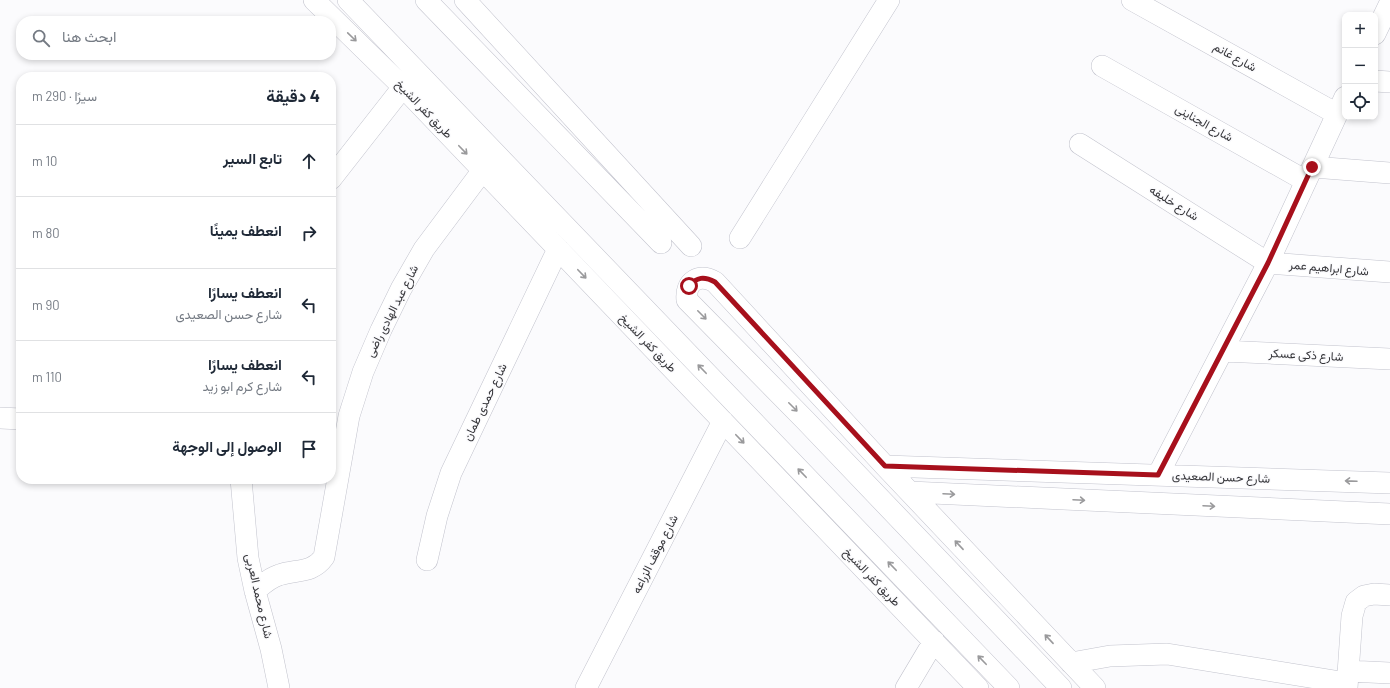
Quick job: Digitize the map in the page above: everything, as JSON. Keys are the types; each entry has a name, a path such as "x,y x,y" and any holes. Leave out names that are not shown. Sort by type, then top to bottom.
{"street":[{"name":"طريق كفر الشيخ","path":"314,0 330,16"},
{"name":"طريق كفر الشيخ","path":"348,0 1009,688"},
{"path":"426,0 661,243"},
{"path":"465,0 691,246"},
{"path":"740,238 889,0"},
{"name":"شارع غانم","path":"1132,0 1341,105"},
{"path":"1378,28 1390,3"},
{"name":"طريق كفر الشيخ","path":"336,22 403,87 483,170 978,688"},
{"name":"شارع الجناينى","path":"1102,66 1309,174"},
{"path":"1378,81 1390,82"},
{"path":"336,173 403,87"},
{"path":"1158,475 1268,263 1341,105"},
{"name":"شارع خليفه","path":"1080,144 1268,263"},
{"name":"شارع عبد الهادى راضى","path":"255,591 266,582 277,576 312,568 319,564 324,557 349,416 366,365 380,330 424,249 483,170"},
{"path":"1309,174 1390,173"},
{"name":"شارع حمدى طمان","path":"427,560 437,516 451,473 558,249"},
{"name":"شارع ابراهيم عمر","path":"1268,263 1390,272"},
{"path":"1061,688 805,420 687,300 686,293 689,286 694,281 701,278 715,282 885,466 1095,688"},
{"name":"شارع ذكى عسكر","path":"1223,351 1390,359"},
{"path":"702,400 717,385"},
{"path":"0,418 16,419"},
{"name":"شارع موقف الزراعه","path":"586,688 723,421"},
{"name":"شارع حسن الصعيدى","path":"885,466 1388,483"},
{"path":"910,492 1386,514 1388,483"},
{"name":"شارع محمد العربى","path":"241,484 248,558 255,591 271,649 279,688"},
{"path":"1347,681 1352,616 1356,602 1364,596 1382,595"},
{"path":"906,688 934,642"},
{"path":"1071,663 1110,656 1167,654 1347,681 1390,673"}],"route":[{"path":"689,286 694,281 701,278 715,282 885,466 1158,475 1268,263 1312,167"}]}
